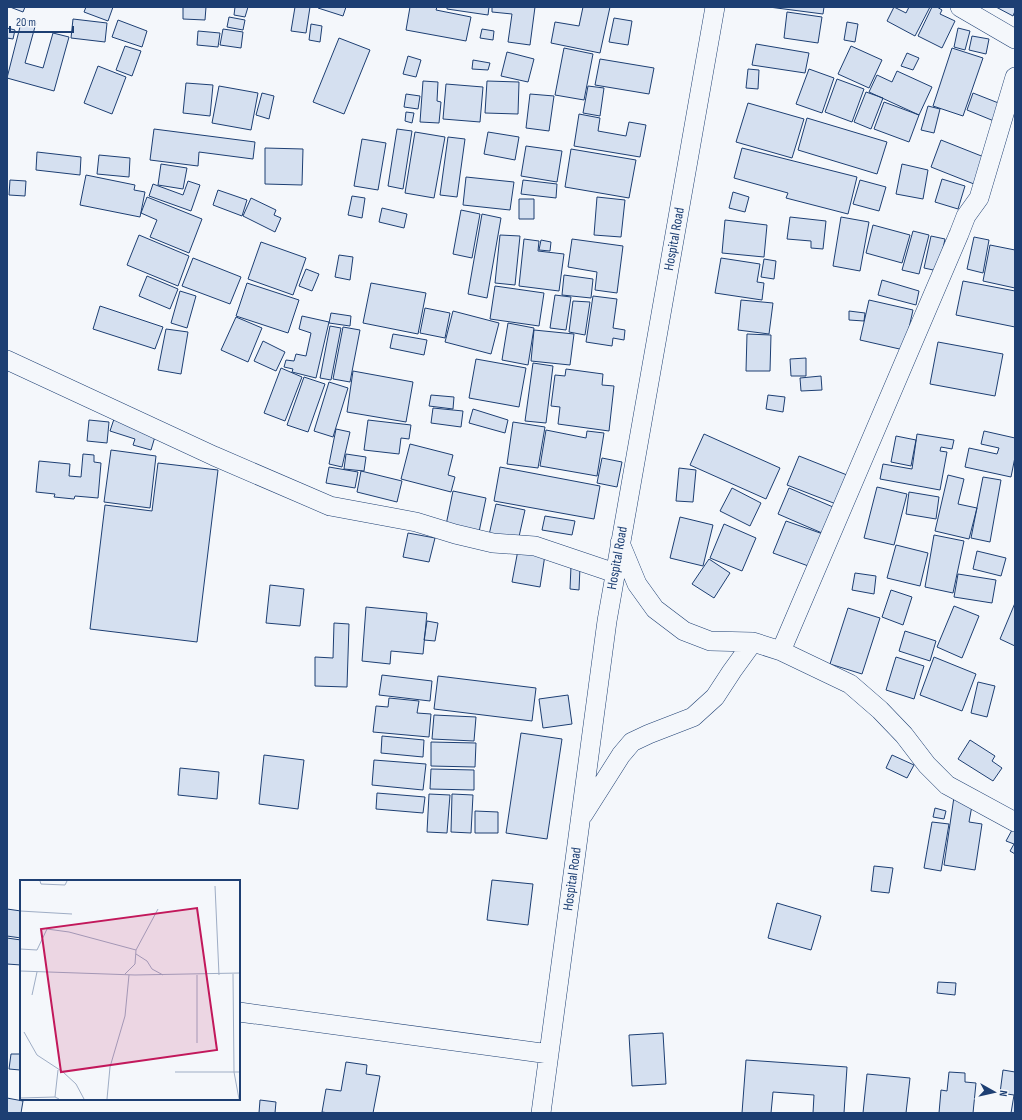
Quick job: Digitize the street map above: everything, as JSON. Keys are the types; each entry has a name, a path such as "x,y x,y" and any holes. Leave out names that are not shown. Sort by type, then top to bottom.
{"street":[{"name":"Hospital Road","path":"541,1113 607,621 715,7"},
{"path":"960,7 1015,40"},
{"path":"781,651 958,234 966,216 979,198 1015,76"},
{"path":"7,360 214,456 330,506 416,522 455,534 493,543 535,546 615,573"},
{"path":"620,543 637,584 655,609 684,631 710,641 753,642 781,651 850,684 880,710 904,735 927,765 947,785 1015,822"},
{"path":"580,818 632,742 693,717 715,697 753,642"},
{"path":"240,1012 549,1054"}],"building":[{"path":"10,7 25,7 23,12"},
{"path":"86,7 113,7 108,21 84,12"},
{"path":"183,7 206,7 205,20 183,19"},
{"path":"235,7 248,7 245,17 234,15"},
{"path":"295,7 310,7 306,33 291,31"},
{"path":"318,7 346,7 343,16"},
{"path":"410,7 437,7 436,10 471,17 466,41 406,30"},
{"path":"447,7 489,7 488,15 447,9"},
{"path":"492,7 535,7 530,45 508,42 512,14 492,12"},
{"path":"583,7 610,7 600,53 551,43 555,22 579,26"},
{"path":"769,7 824,7 823,14"},
{"path":"894,7 906,13 909,7 930,7 915,36 887,21"},
{"path":"932,7 937,7 942,10 940,14 955,21 942,48 918,36"},
{"path":"996,7 1015,7 1015,11 1013,16"},
{"path":"787,12 822,17 818,43 784,38"},
{"path":"229,17 245,20 243,30 227,27"},
{"path":"614,18 632,21 628,45 609,42"},
{"path":"22,19 36,23 25,63 43,68 53,33 69,37 54,91 7,78"},
{"path":"73,19 107,23 105,42 71,38"},
{"path":"118,20 147,31 142,47 112,37"},
{"path":"847,22 858,24 855,42 844,40"},
{"path":"311,24 322,26 320,42 309,40"},
{"path":"7,28 15,30 13,39 7,38"},
{"path":"958,28 970,31 965,50 954,47"},
{"path":"223,29 243,32 241,48 220,45"},
{"path":"482,29 494,31 493,40 480,38"},
{"path":"198,31 220,33 218,47 197,45"},
{"path":"972,36 989,39 986,54 969,50"},
{"path":"339,38 370,50 344,114 313,102"},
{"path":"756,44 809,53 805,73 752,65"},
{"path":"125,46 141,51 132,76 116,70"},
{"path":"851,46 882,60 869,88 838,74"},
{"path":"564,48 593,54 584,100 555,95"},
{"path":"952,48 983,58 963,116 933,106"},
{"path":"507,52 534,59 528,82 501,76"},
{"path":"907,53 919,58 913,70 901,66"},
{"path":"408,56 421,60 416,77 403,74"},
{"path":"600,59 654,68 649,94 595,85"},
{"path":"473,60 490,63 488,70 472,69"},
{"path":"98,66 126,77 112,114 84,103"},
{"path":"748,69 759,70 758,89 746,88"},
{"path":"809,69 834,78 822,113 796,104"},
{"path":"897,71 932,87 919,115 869,92 877,75 892,82"},
{"path":"837,79 864,89 852,122 825,112"},
{"path":"423,81 438,82 437,101 441,102 439,123 420,122"},
{"path":"487,81 519,82 518,114 485,113"},
{"path":"186,83 213,85 210,116 183,113"},
{"path":"446,84 483,87 480,122 443,119"},
{"path":"219,86 258,93 251,130 212,123"},
{"path":"588,86 604,88 600,116 583,113"},
{"path":"866,92 883,98 871,129 854,122"},
{"path":"262,93 274,96 269,119 256,115"},
{"path":"973,93 1001,104 994,121 967,110"},
{"path":"406,94 420,96 418,109 404,107"},
{"path":"530,94 554,96 549,131 526,128"},
{"path":"884,102 919,115 909,142 874,129"},
{"path":"748,103 804,119 792,158 736,142"},
{"path":"928,106 940,109 934,133 921,130"},
{"path":"406,112 414,113 412,123 405,121"},
{"path":"579,114 600,118 598,131 626,136 629,122 646,125 640,157 574,146"},
{"path":"807,118 887,142 877,174 798,150"},
{"path":"154,129 255,142 253,159 199,152 198,166 150,160"},
{"path":"397,129 412,131 403,189 388,186"},
{"path":"415,132 445,137 434,198 405,193"},
{"path":"488,132 519,137 515,160 484,154"},
{"path":"448,137 465,139 457,197 440,195"},
{"path":"362,139 386,143 378,190 354,186"},
{"path":"941,140 989,159 979,186 931,167"},
{"path":"526,146 562,151 557,182 521,176"},
{"path":"265,148 303,149 302,185 265,184"},
{"path":"742,148 857,177 848,214 786,198 788,193 734,178"},
{"path":"571,149 636,160 629,198 565,187"},
{"path":"37,152 81,157 80,175 36,170"},
{"path":"99,155 130,158 129,177 97,174"},
{"path":"161,164 187,168 183,189 158,185"},
{"path":"902,164 928,170 923,199 896,194"},
{"path":"86,175 135,185 134,190 145,192 140,217 80,205"},
{"path":"466,177 514,182 510,210 463,205"},
{"path":"942,179 965,186 958,209 935,202"},
{"path":"10,180 26,181 25,196 9,195"},
{"path":"523,180 557,184 556,198 521,194"},
{"path":"860,180 886,187 879,211 853,204"},
{"path":"188,181 200,185 191,211 149,196 153,184 183,195"},
{"path":"218,190 247,200 242,216 213,205"},
{"path":"733,192 749,197 745,212 729,208"},
{"path":"352,196 365,198 362,218 348,215"},
{"path":"147,197 202,219 189,253 150,237 157,220 141,213"},
{"path":"597,197 625,200 621,237 594,235"},
{"path":"251,198 276,210 274,215 281,218 275,232 243,216"},
{"path":"519,199 534,199 534,219 519,219"},
{"path":"382,208 407,214 404,228 379,222"},
{"path":"461,210 480,214 472,258 453,254"},
{"path":"482,214 501,218 487,298 468,294"},
{"path":"790,217 826,221 823,249 811,248 811,241 787,239"},
{"path":"841,217 869,222 860,271 833,266"},
{"path":"725,220 767,225 764,257 722,253"},
{"path":"873,225 910,235 902,263 866,253"},
{"path":"913,231 929,235 919,274 902,270"},
{"path":"139,235 189,256 178,286 127,265"},
{"path":"500,235 520,236 515,285 495,283"},
{"path":"931,236 945,239 938,271 924,268"},
{"path":"974,237 989,240 983,273 967,269"},
{"path":"524,239 539,241 538,251 564,254 559,291 519,286"},
{"path":"572,239 623,246 617,293 595,290 597,272 568,267"},
{"path":"541,240 551,242 550,251 539,250"},
{"path":"261,242 306,258 293,295 248,279"},
{"path":"990,245 1015,250 1015,288 983,281"},
{"path":"339,255 353,257 350,280 335,277"},
{"path":"193,258 241,277 230,304 182,286"},
{"path":"721,258 760,264 757,282 764,283 762,300 715,293"},
{"path":"764,259 776,261 774,279 761,277"},
{"path":"306,269 319,274 312,291 299,286"},
{"path":"564,275 593,279 591,298 562,295"},
{"path":"147,276 178,289 170,309 139,296"},
{"path":"882,280 919,291 916,305 878,295"},
{"path":"963,281 1015,291 1015,327 956,315"},
{"path":"247,283 299,300 288,333 236,316"},
{"path":"371,283 426,293 418,334 363,323"},
{"path":"495,286 544,293 539,326 490,319"},
{"path":"180,291 196,296 187,328 171,323"},
{"path":"555,295 571,297 566,330 550,328"},
{"path":"593,296 617,299 613,328 625,330 624,340 613,338 612,346 586,342"},
{"path":"741,300 773,303 769,334 738,330"},
{"path":"869,300 913,310 904,350 860,340"},
{"path":"573,301 590,302 585,335 569,332"},
{"path":"100,306 163,327 155,349 93,329"},
{"path":"425,308 450,313 445,338 420,333"},
{"path":"453,311 499,323 491,354 445,342"},
{"path":"849,311 865,313 864,321 849,320"},
{"path":"331,313 351,316 350,326 329,323"},
{"path":"302,316 329,322 316,378 292,372 293,369 284,367 286,360 294,361 296,354 306,356 311,333 299,329"},
{"path":"236,317 262,328 248,362 221,350"},
{"path":"508,323 534,328 528,365 502,360"},
{"path":"330,326 341,328 331,380 320,378"},
{"path":"343,327 360,330 350,382 333,379"},
{"path":"166,329 188,332 181,374 158,370"},
{"path":"534,330 574,334 570,365 531,361"},
{"path":"393,334 427,340 424,355 390,348"},
{"path":"747,334 771,335 770,371 746,371"},
{"path":"263,341 285,352 276,371 254,361"},
{"path":"938,342 1003,354 995,396 930,384"},
{"path":"806,358 806,376 791,376 790,359"},
{"path":"476,359 526,368 519,407 469,398"},
{"path":"533,363 553,366 546,423 525,421"},
{"path":"281,368 302,377 285,421 264,413"},
{"path":"566,369 603,374 602,385 614,386 609,431 558,424 560,407 551,406 555,375 565,376"},
{"path":"353,371 413,382 406,422 347,412"},
{"path":"821,376 822,390 801,391 800,378"},
{"path":"304,377 325,384 308,432 287,425"},
{"path":"329,382 348,388 333,437 314,431"},
{"path":"431,395 454,397 453,409 429,406"},
{"path":"768,395 785,397 783,412 766,409"},
{"path":"433,408 463,411 461,427 431,423"},
{"path":"473,409 508,420 505,433 469,423"},
{"path":"115,416 157,430 151,450 133,445 135,439 110,431"},
{"path":"89,420 109,422 107,443 87,441"},
{"path":"368,420 411,425 409,439 401,438 399,454 364,450"},
{"path":"513,422 545,427 538,468 507,464"},
{"path":"336,429 350,432 342,467 329,464"},
{"path":"546,430 586,438 587,431 604,433 597,476 540,466"},
{"path":"984,431 1015,438 1015,457 1011,477 965,467 969,448 997,454 999,448 981,444"},
{"path":"704,434 780,468 766,499 690,465"},
{"path":"917,434 954,440 952,449 941,447 940,451 947,452 940,490 880,479 883,464 912,469"},
{"path":"896,436 916,440 911,466 891,462"},
{"path":"410,444 453,455 448,475 455,477 451,492 401,479"},
{"path":"111,450 156,456 150,508 104,502"},
{"path":"83,454 94,455 94,462 101,463 98,498 75,496 74,499 54,497 55,494 36,492 39,461 70,464 69,476 81,477"},
{"path":"346,454 366,457 364,471 344,469"},
{"path":"799,456 847,475 836,504 787,485"},
{"path":"602,458 622,462 617,487 597,483"},
{"path":"158,463 218,470 197,642 90,629 105,505 152,511"},
{"path":"329,467 358,472 355,488 326,483"},
{"path":"500,467 600,486 594,519 494,501"},
{"path":"679,468 696,470 693,502 676,501"},
{"path":"361,471 402,481 397,502 357,492"},
{"path":"948,475 964,479 958,504 977,508 969,539 935,531"},
{"path":"983,477 1001,480 990,542 971,538"},
{"path":"877,487 907,494 894,545 864,538"},
{"path":"732,488 761,503 750,526 720,511"},
{"path":"789,488 833,507 822,533 778,514"},
{"path":"453,491 486,498 479,532 446,525"},
{"path":"909,492 939,497 936,519 906,514"},
{"path":"496,504 525,510 518,541 489,535"},
{"path":"545,516 575,521 572,535 542,530"},
{"path":"680,517 713,525 703,566 670,558"},
{"path":"786,521 823,534 811,567 773,553"},
{"path":"724,524 756,538 742,571 710,558"},
{"path":"408,533 435,538 429,562 403,557"},
{"path":"934,535 964,541 953,593 925,587"},
{"path":"896,545 928,553 920,586 887,578"},
{"path":"518,550 545,555 540,587 512,582"},
{"path":"977,551 1006,558 1001,576 973,569"},
{"path":"709,559 730,573 714,598 692,584"},
{"path":"571,566 580,567 579,590 570,589"},
{"path":"855,573 876,576 874,594 852,590"},
{"path":"958,574 996,580 992,603 954,597"},
{"path":"270,585 304,589 300,626 266,623"},
{"path":"891,590 912,597 903,625 882,617"},
{"path":"1015,603 1015,646 1000,639"},
{"path":"954,606 979,616 962,658 937,647"},
{"path":"366,607 427,613 423,654 391,651 390,664 362,661"},
{"path":"848,608 880,618 862,674 830,664"},
{"path":"427,621 438,623 435,641 424,640"},
{"path":"334,623 349,624 347,687 315,686 315,657 333,658"},
{"path":"905,631 936,641 930,661 899,651"},
{"path":"896,657 924,666 914,699 886,690"},
{"path":"934,657 976,674 962,711 920,695"},
{"path":"382,675 432,681 430,701 379,695"},
{"path":"438,676 536,688 532,721 434,709"},
{"path":"978,682 995,686 987,717 971,713"},
{"path":"568,695 572,724 543,728 539,699"},
{"path":"389,698 419,701 417,713 431,714 429,737 373,732 376,706 388,707"},
{"path":"434,715 476,717 474,741 432,739"},
{"path":"521,733 562,739 547,839 506,833"},
{"path":"382,736 424,740 423,757 381,753"},
{"path":"970,740 995,756 992,761 1002,768 993,781 958,759"},
{"path":"431,742 476,743 475,767 431,766"},
{"path":"264,755 304,760 298,809 259,804"},
{"path":"892,755 914,765 907,778 886,768"},
{"path":"374,760 426,764 423,790 372,785"},
{"path":"180,768 219,772 217,799 178,795"},
{"path":"431,769 474,770 474,790 430,789"},
{"path":"377,793 425,797 423,813 376,809"},
{"path":"429,794 450,795 447,833 427,832"},
{"path":"452,794 473,795 471,833 451,832"},
{"path":"954,797 973,800 969,822 982,824 975,870 944,865"},
{"path":"935,808 946,811 944,819 933,817"},
{"path":"475,811 498,812 498,833 475,833"},
{"path":"932,822 949,824 941,871 924,868"},
{"path":"1012,830 1015,831 1015,854 1010,851 1014,844 1006,841"},
{"path":"874,866 893,868 889,893 871,891"},
{"path":"492,880 533,884 528,925 487,920"},
{"path":"777,903 821,916 811,950 768,938"},
{"path":"7,909 20,911 20,938 7,936"},
{"path":"7,938 20,940 20,965 7,964"},
{"path":"938,982 956,983 955,995 937,993"},
{"path":"663,1033 666,1084 632,1086 629,1035"},
{"path":"11,1054 20,1054 20,1070 9,1069"},
{"path":"746,1060 847,1067 844,1113 813,1113 814,1095 773,1092 771,1113 742,1113"},
{"path":"346,1062 367,1065 366,1074 380,1076 373,1113 322,1112 326,1089 341,1091"},
{"path":"1003,1070 1015,1072 1015,1113 1011,1113 1014,1095 1000,1093"},
{"path":"949,1072 965,1073 965,1082 976,1083 973,1113 939,1113 941,1090 947,1091"},
{"path":"867,1074 910,1078 906,1113 863,1113"},
{"path":"7,1098 23,1101 21,1113 7,1113"},
{"path":"260,1100 276,1102 275,1113 259,1113"}]}
